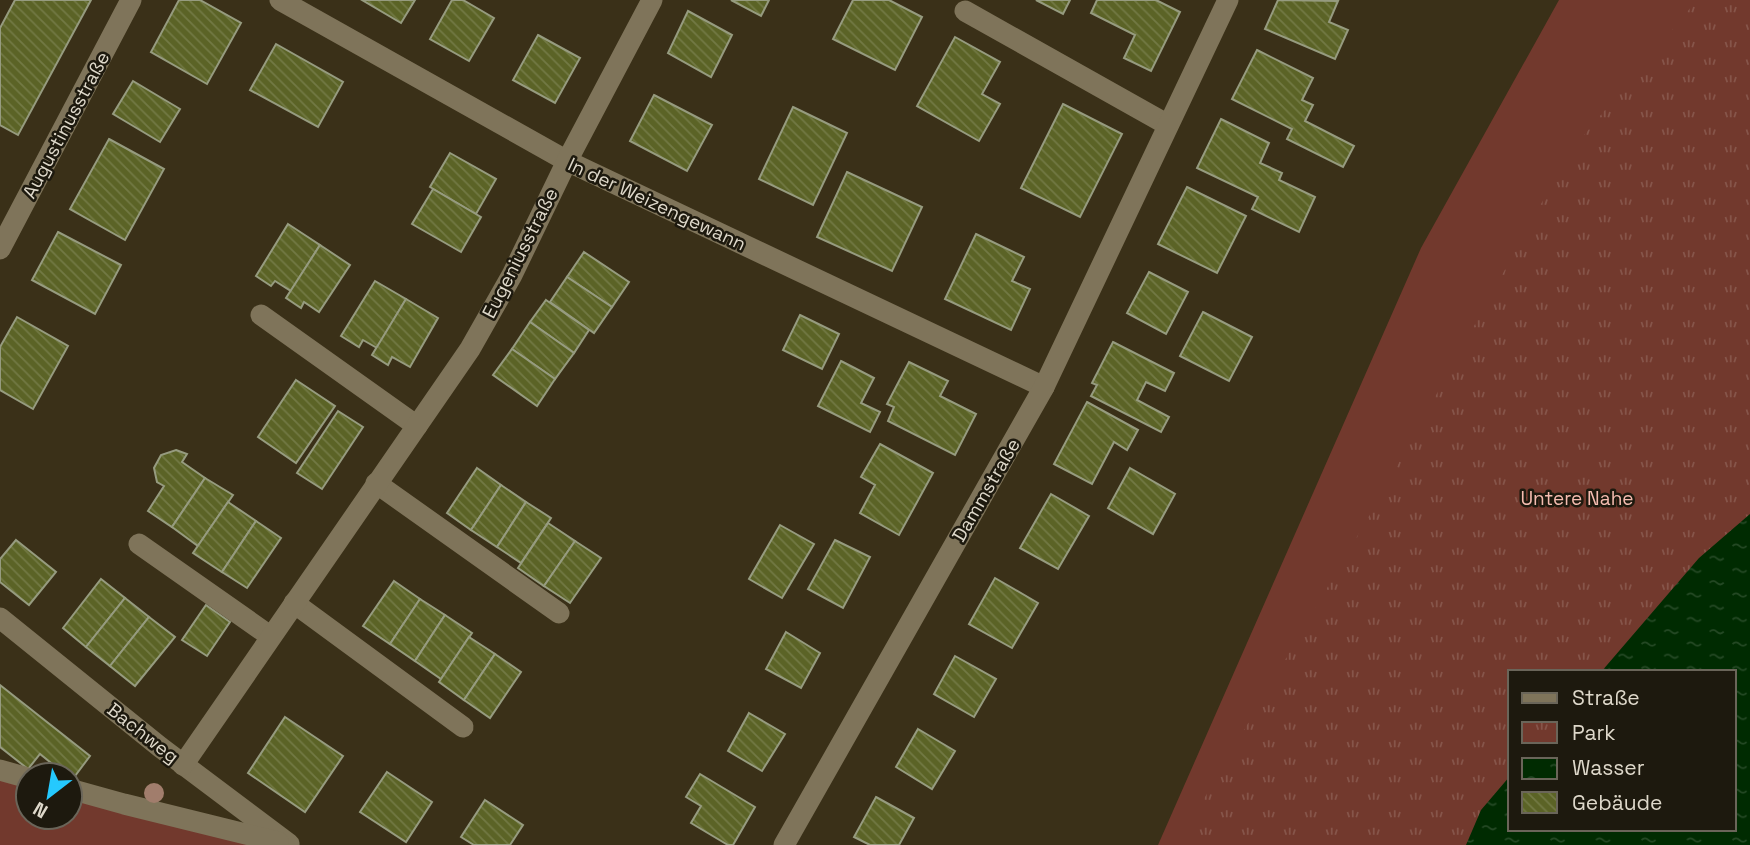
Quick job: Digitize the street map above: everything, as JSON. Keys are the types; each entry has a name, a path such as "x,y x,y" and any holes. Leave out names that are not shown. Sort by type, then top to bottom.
{"street":[{"name":"Augustinusstraße","path":"0,249 131,0"},
{"name":"In der Weizengewann","path":"280,0 567,161 1044,387"},
{"name":"Eugeniusstraße","path":"183,765 470,349 512,275 567,161 652,0"},
{"name":"Dammstraße","path":"784,845 1044,387 1228,0"},
{"path":"965,11 1168,125"},
{"path":"261,315 417,426"},
{"path":"376,483 559,613"},
{"path":"139,544 271,636"},
{"path":"294,603 463,727"},
{"name":"Bachweg","path":"0,618 183,765 290,845"},
{"name":"Bachweg","path":"84,793 290,845"}],"green space":[{"name":"Untere Nahe","path":"1559,0 1750,0 1511,670 1508,670 1508,680 1466,845 1158,845 1421,248"},
{"name":"Untere Nahe","path":"1697,0 1750,0 1750,845 1177,845 1379,499 1569,153"},
{"path":"0,770 14,774 14,831 84,831 84,793 251,845 0,845"}],"water":[{"path":"1750,514 1750,845 1466,845 1481,810 1508,778 1508,831 1736,831 1736,670 1603,670 1699,558"}],"building":[{"path":"15,0 91,0 18,135 0,125 0,28"},
{"path":"179,0 200,0 241,23 207,84 151,52"},
{"path":"362,0 415,0 401,23"},
{"path":"452,0 463,0 494,18 469,61 430,39"},
{"path":"731,0 769,0 761,16"},
{"path":"853,0 889,0 922,17 895,70 833,39"},
{"path":"1036,0 1070,0 1063,14"},
{"path":"1097,0 1156,0 1180,12 1151,71 1124,58 1135,35 1091,13"},
{"path":"1278,0 1338,1 1329,22 1348,30 1335,59 1265,29"},
{"path":"688,11 732,35 711,77 668,53"},
{"path":"538,35 580,58 555,103 513,80"},
{"path":"955,37 1000,62 982,94 1000,104 979,141 917,106"},
{"path":"276,44 343,82 318,127 250,90"},
{"path":"1257,50 1313,78 1302,100 1313,105 1305,121 1354,146 1343,167 1287,139 1292,129 1232,99"},
{"path":"133,81 180,109 160,142 113,114"},
{"path":"654,95 712,125 687,171 630,141"},
{"path":"1063,104 1122,134 1080,217 1021,188"},
{"path":"793,107 847,133 813,205 759,179"},
{"path":"1221,119 1269,143 1260,163 1282,173 1279,180 1315,197 1299,232 1252,209 1258,197 1197,168"},
{"path":"109,139 164,169 125,240 70,209"},
{"path":"450,153 496,179 476,214 430,187"},
{"path":"847,172 922,207 892,271 817,237"},
{"path":"1187,187 1246,216 1217,273 1158,244"},
{"path":"433,189 481,217 461,252 412,224"},
{"path":"288,224 320,245 291,291 275,281 271,286 256,276"},
{"path":"58,232 121,265 95,314 32,280"},
{"path":"976,234 1024,257 1012,281 1030,289 1011,330 945,299"},
{"path":"320,245 350,265 319,312 304,302 301,308 286,298"},
{"path":"584,252 629,282 612,307 567,277"},
{"path":"1149,272 1188,292 1166,334 1127,313"},
{"path":"567,277 612,307 594,333 550,302"},
{"path":"375,281 406,299 377,348 363,340 359,347 341,336"},
{"path":"406,299 438,318 410,367 392,357 388,365 372,355"},
{"path":"546,300 589,330 574,353 530,322"},
{"path":"1203,312 1252,337 1229,381 1180,356"},
{"path":"800,315 839,334 822,369 783,350"},
{"path":"17,317 68,346 33,409 0,390 0,347"},
{"path":"530,322 574,353 555,379 512,349"},
{"path":"1113,342 1174,373 1165,391 1146,382 1137,400 1169,417 1161,432 1091,396 1097,385 1092,383"},
{"path":"512,349 555,379 537,406 493,375"},
{"path":"841,361 874,378 861,403 880,412 870,432 818,406"},
{"path":"909,362 948,381 940,396 976,414 955,455 888,421 894,407 887,404"},
{"path":"296,380 335,406 296,463 258,437"},
{"path":"1087,402 1138,430 1127,450 1114,442 1092,484 1054,464"},
{"path":"338,411 363,427 322,489 297,473"},
{"path":"880,444 933,473 899,535 860,513 875,485 861,477"},
{"path":"176,450 187,454 182,462 205,478 172,527 148,511 164,486 157,482 154,468 161,455"},
{"path":"477,468 501,485 471,530 447,513"},
{"path":"1130,468 1175,494 1153,534 1108,508"},
{"path":"205,478 233,495 198,546 172,527"},
{"path":"501,485 526,502 497,547 471,530"},
{"path":"1051,494 1089,516 1058,569 1020,548"},
{"path":"228,502 256,521 222,572 193,553"},
{"path":"526,502 551,518 521,563 497,547"},
{"path":"256,521 281,538 247,588 222,572"},
{"path":"548,523 575,541 544,586 518,568"},
{"path":"780,525 814,544 782,598 749,579"},
{"path":"16,540 56,572 29,605 0,582 0,559"},
{"path":"835,540 870,557 843,608 808,589"},
{"path":"575,541 601,558 570,603 544,586"},
{"path":"995,578 1038,603 1012,648 969,624"},
{"path":"101,579 125,598 86,647 63,628"},
{"path":"394,581 420,599 390,644 363,626"},
{"path":"125,598 149,617 110,666 86,647"},
{"path":"420,599 445,615 415,661 390,644"},
{"path":"206,605 230,622 207,656 182,640"},
{"path":"445,615 472,633 441,679 415,661"},
{"path":"149,617 175,637 135,686 110,666"},
{"path":"786,632 820,653 801,688 766,669"},
{"path":"469,637 495,654 464,700 439,682"},
{"path":"495,654 521,672 490,718 464,700"},
{"path":"955,656 996,679 974,717 934,694"},
{"path":"0,685 90,756 84,764 84,761 49,761 40,754 34,761 18,761 0,747"},
{"path":"749,713 785,734 762,771 728,751"},
{"path":"285,717 343,756 305,812 248,773"},
{"path":"918,729 955,751 932,789 896,767"},
{"path":"387,772 432,802 406,842 360,812"},
{"path":"700,774 755,807 733,845 728,845 691,823 701,806 686,797"},
{"path":"876,797 914,818 899,845 870,845 854,837"},
{"path":"485,800 523,825 510,845 474,845 461,837"}]}
